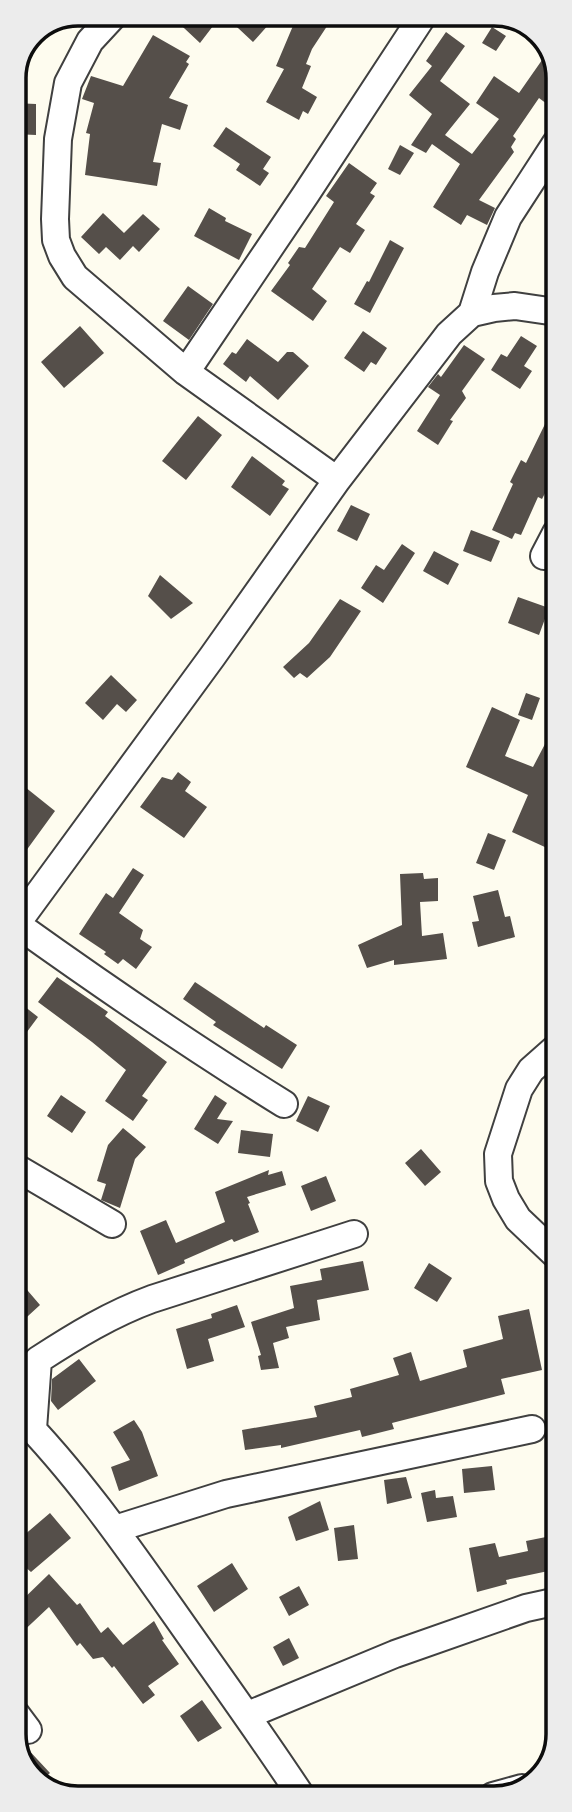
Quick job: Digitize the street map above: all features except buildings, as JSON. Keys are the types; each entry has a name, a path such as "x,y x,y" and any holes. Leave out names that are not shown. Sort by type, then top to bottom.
{"street":[{"path":"104,26 90,41 68,83 58,139 55,219 56,240 62,256 75,277 186,372 337,480"},
{"path":"186,372 416,26"},
{"path":"26,909 212,657 337,480 449,334 472,313 508,216 546,157"},
{"path":"472,313 515,306 546,311"},
{"path":"26,932 130,1005 284,1104"},
{"path":"546,1057 531,1070 519,1089 498,1154 499,1181 506,1199 518,1219 546,1246"},
{"path":"26,1173 112,1224"},
{"path":"26,1411 38,1360 84,1330 122,1310 152,1299 355,1234"},
{"path":"26,1422 115,1529 248,1714 295,1786"},
{"path":"115,1529 226,1494 532,1429"},
{"path":"248,1714 395,1654 526,1608 546,1604"}]}
